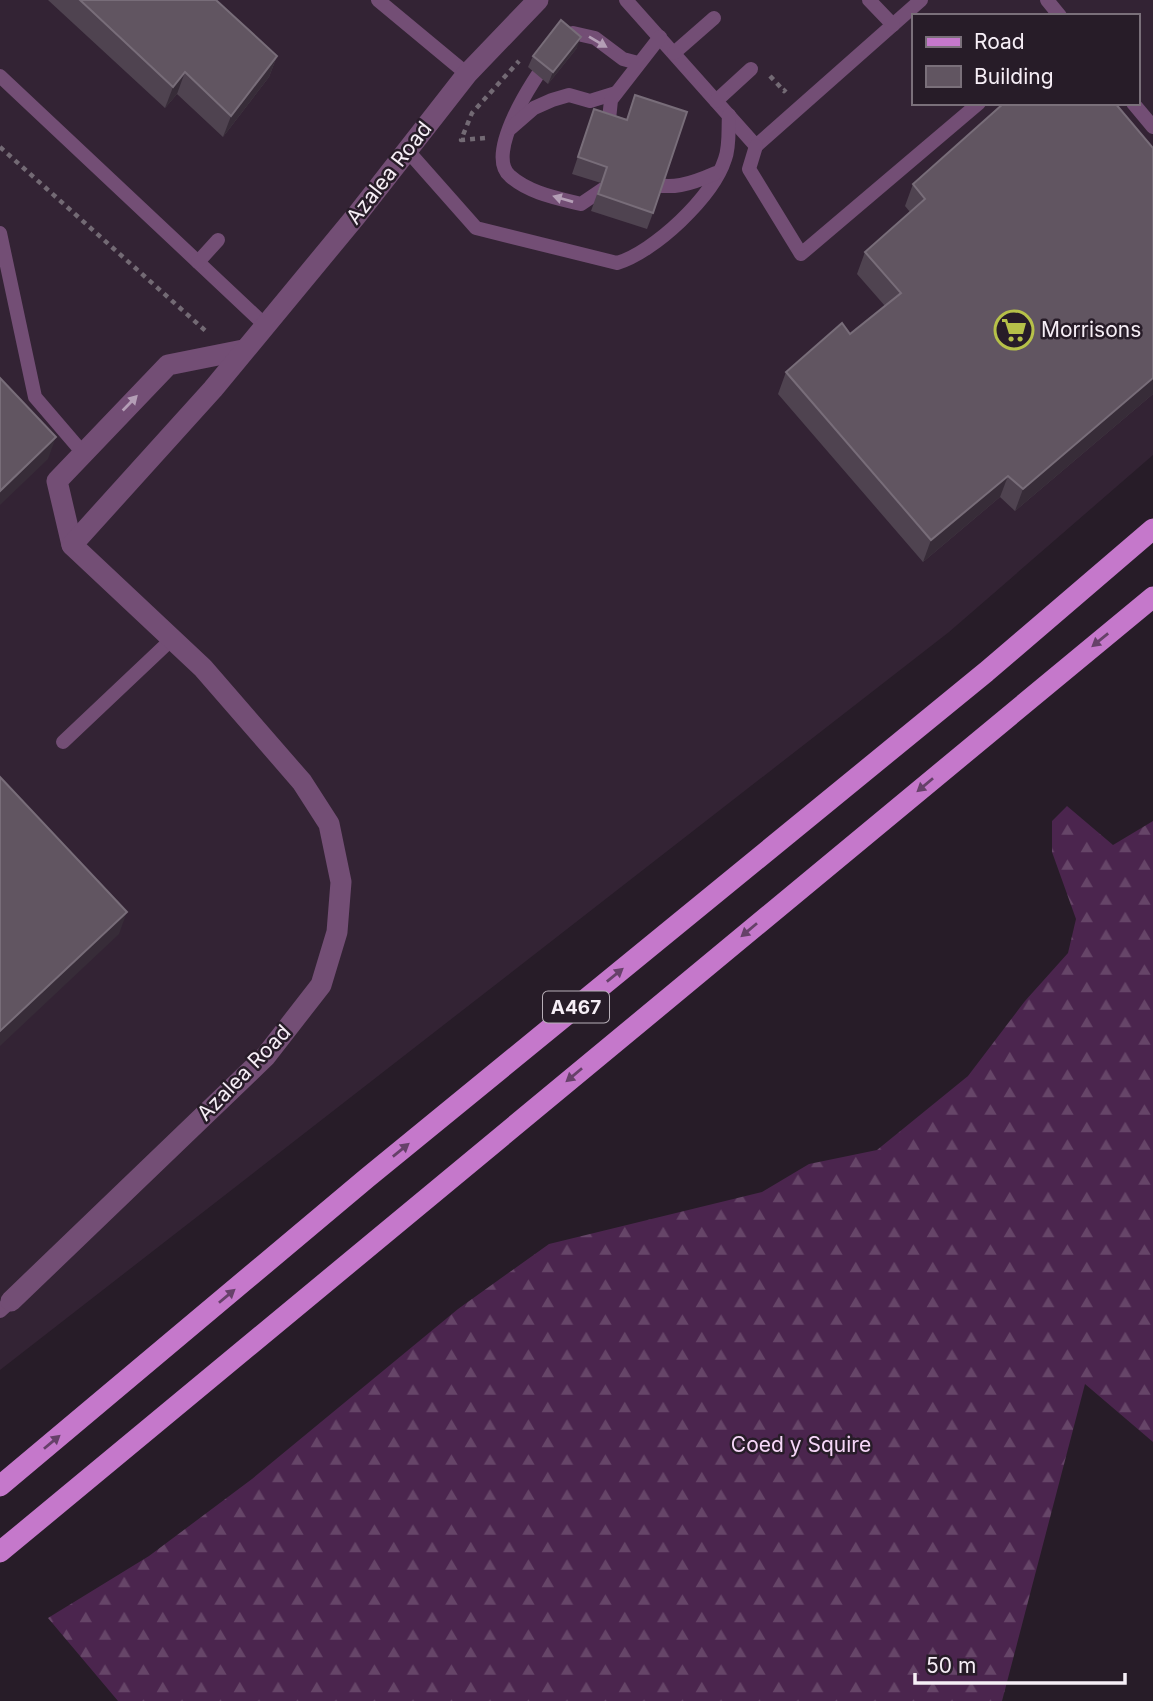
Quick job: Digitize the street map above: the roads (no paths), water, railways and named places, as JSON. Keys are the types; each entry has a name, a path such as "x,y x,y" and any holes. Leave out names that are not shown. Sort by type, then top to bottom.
{"main road":[{"name":"A467","path":"0,1486 367,1178 986,672 1153,529"},
{"name":"A467","path":"0,1552 1153,597"}],"street":[{"name":"Azalea Road","path":"6,1306 265,1057 321,985 337,932 341,882 329,824 302,782 203,668 72,545 129,485 265,325 467,74 538,0"},
{"path":"72,545 57,481 168,365 243,350"}],"lane":[{"path":"378,0 467,74"},
{"path":"626,0 756,146"},
{"path":"869,0 893,25"},
{"path":"921,0 756,146 749,169 801,254 977,105"},
{"path":"1047,0 1058,14"},
{"path":"674,53 714,18"},
{"path":"638,63 623,60 595,38 573,33 535,77 518,106 503,162 508,175 538,192 581,204 596,197 625,176 661,188 688,185 716,173"},
{"path":"610,144 607,116 616,93 660,37"},
{"path":"716,101 751,69"},
{"path":"0,75 265,325"},
{"path":"510,128 534,108 552,100 569,95 590,101 616,93"},
{"path":"1135,105 1153,127"},
{"path":"407,150 477,228 617,263 636,257 699,203 725,159 729,115"},
{"path":"0,233 35,397 83,453"},
{"path":"198,262 218,240"},
{"path":"63,742 172,639"}],"place":[{"name":"Morrisons","path":"1014,330"}],"park label":[{"name":"Coed y Squire","path":"801,1445"}]}
